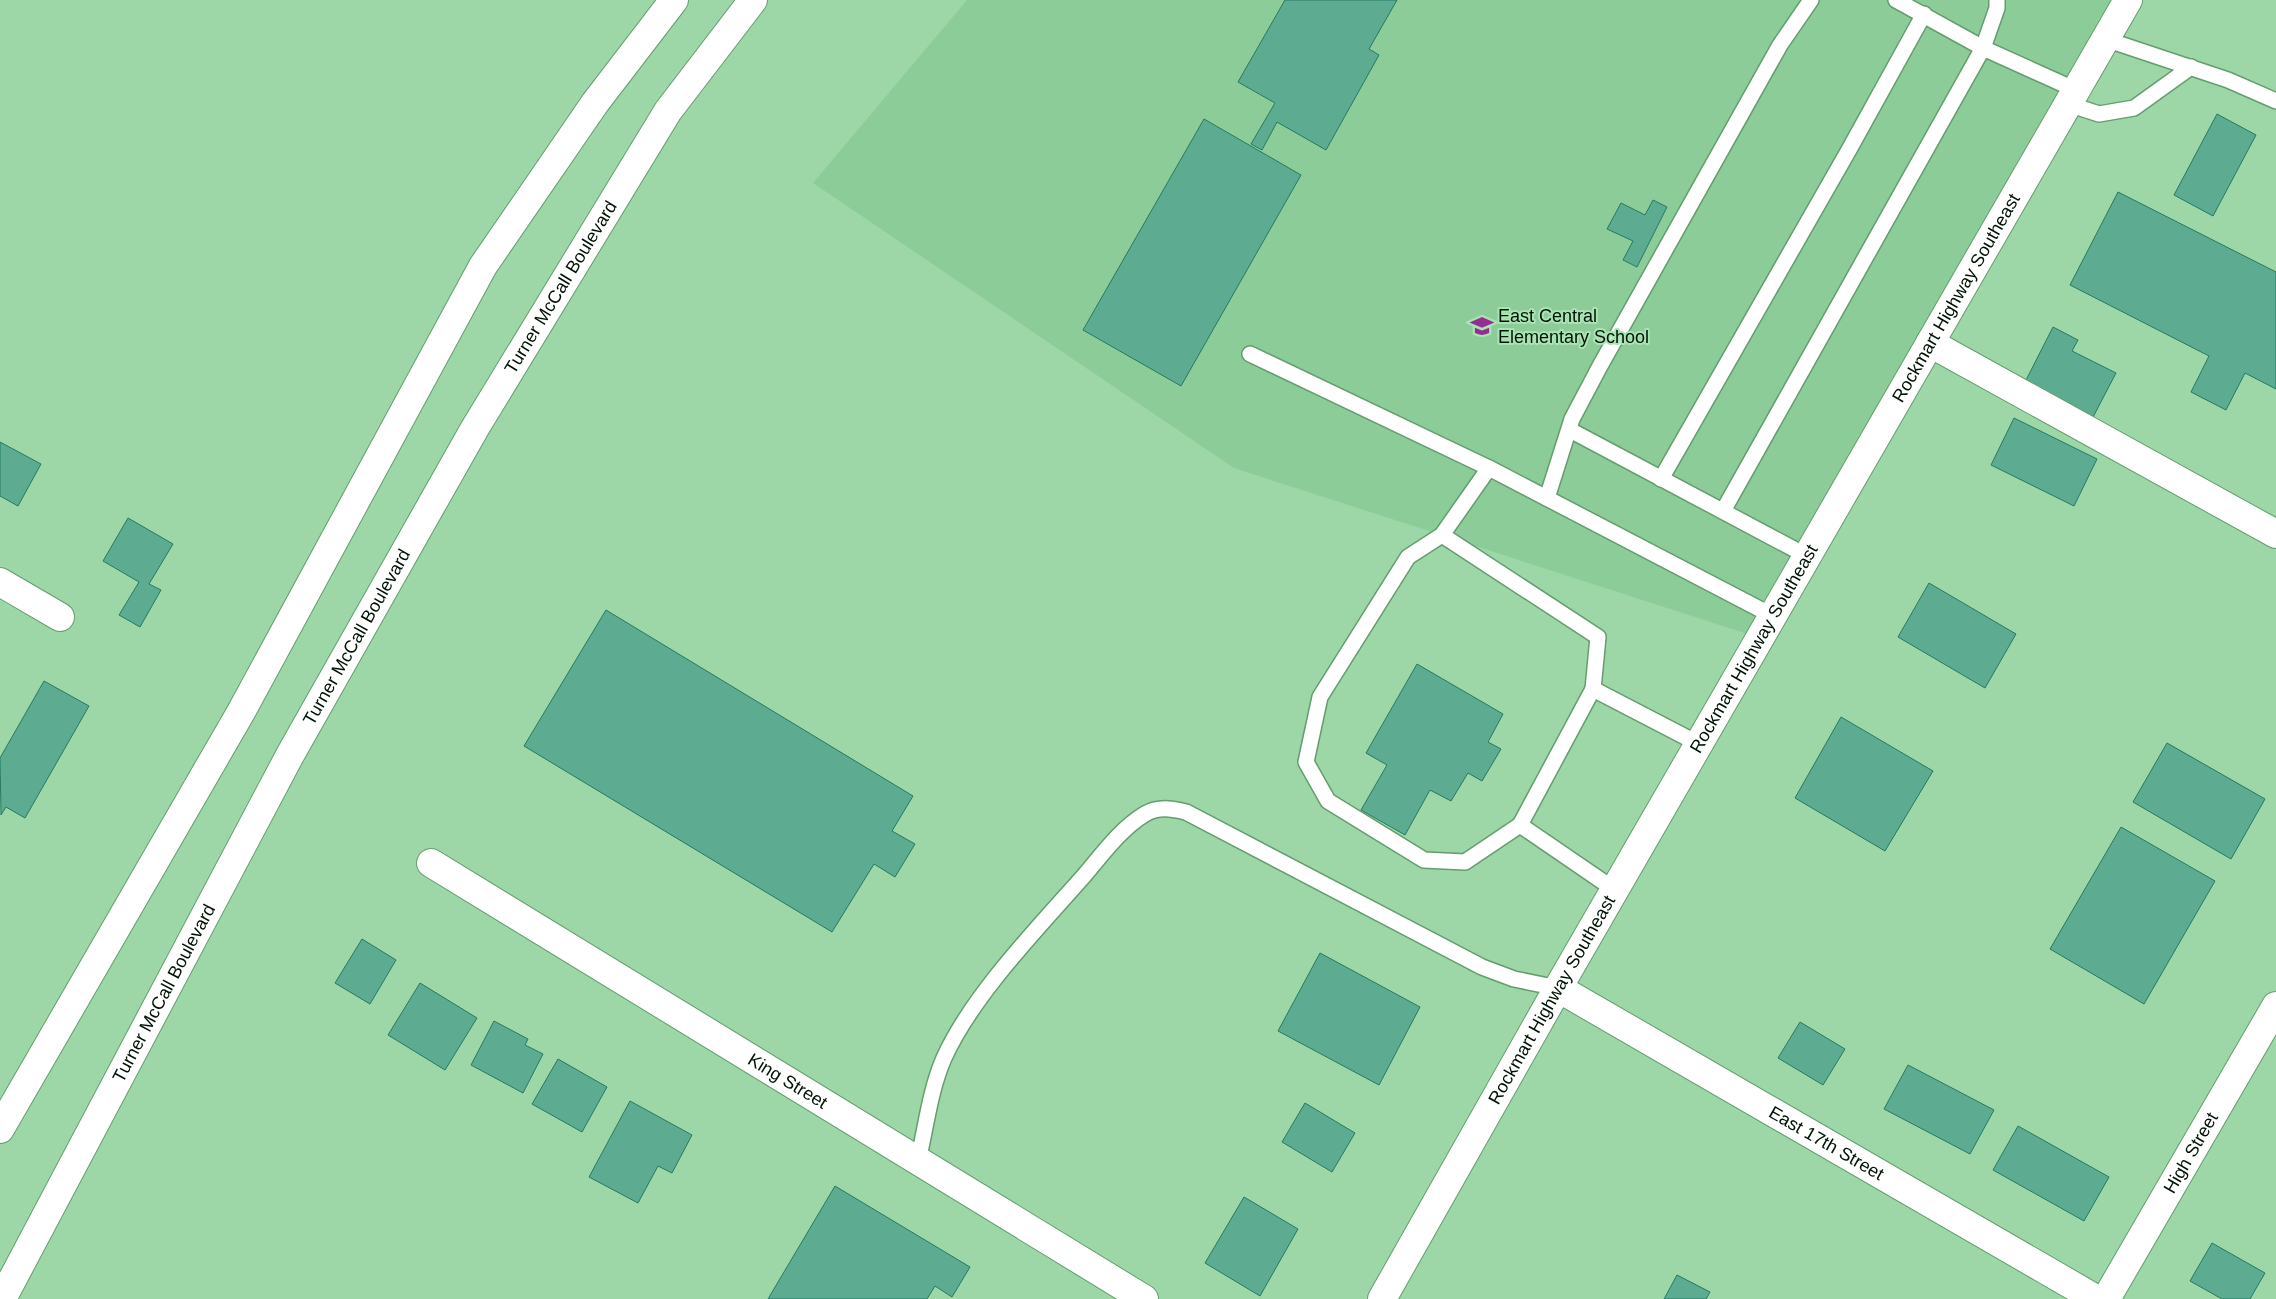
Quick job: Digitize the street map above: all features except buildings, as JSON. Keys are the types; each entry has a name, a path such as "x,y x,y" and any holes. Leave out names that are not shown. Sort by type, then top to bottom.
{"main road":[{"path":"0,1129 242,712 483,266 594,103 674,0"},
{"name":"Turner McCall Boulevard","path":"2,1299 290,755 475,428 668,111 753,0"},
{"name":"Rockmart Highway Southeast","path":"1382,1299 1614,890 2128,0"},
{"path":"1930,343 2276,534"},
{"path":"0,582 60,617"},
{"name":"King Street","path":"431,863 1144,1299"},
{"name":"East 17th Street","path":"1558,988 2096,1299"},
{"name":"High Street","path":"2106,1299 2276,1006"}],"lane":[{"path":"1547,498 1572,419 1600,366 1775,53 1802,10 1811,0"},
{"path":"1896,0 2072,97 2099,114 2134,108 2191,67"},
{"path":"1723,511 1983,48 1997,8 1997,0"},
{"path":"1661,479 1841,165 1924,14"},
{"path":"2106,39 2228,80 2276,101"},
{"path":"1250,354 1489,468 1773,616"},
{"path":"1570,430 1808,556"},
{"path":"1442,535 1598,637 1593,689 1520,826 1465,862 1424,860 1328,801 1306,762 1320,697 1408,557 1442,535 1489,468"},
{"path":"1593,689 1699,744"},
{"path":"918,1161 936,1084 944,1059 959,1030 984,994 1041,925 1127,827 1147,813 1163,808 1186,812 1482,967 1514,979 1558,988"},
{"path":"1520,826 1614,890"}],"shaded area":[{"name":"East Central Elementary School","path":"967,0 2128,0 1760,638 1234,468 813,183"}],"place":[{"name":"East Central Elementary School","path":"1482,326"}]}
